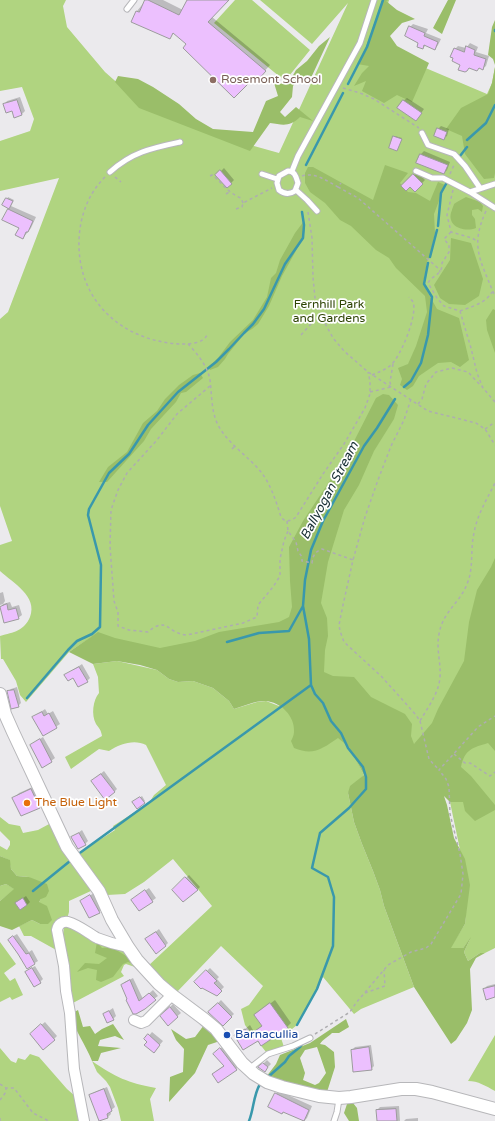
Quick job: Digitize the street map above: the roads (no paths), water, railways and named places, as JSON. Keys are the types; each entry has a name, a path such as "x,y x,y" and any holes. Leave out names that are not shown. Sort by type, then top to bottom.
{"street":[{"path":"1,700 16,738 67,847 99,891 112,920 128,947 147,971 172,995 204,1019 222,1037 248,1070 262,1079 282,1087 319,1096 339,1098 401,1089 416,1089 495,1109"},
{"path":"84,1121 74,1069 71,1018 66,991 64,966 57,930 58,925 68,922 111,944 128,947"},
{"path":"134,1020 141,1023 146,1021 172,995"}],"lane":[{"path":"127,9 134,0"},
{"path":"292,171 298,156 360,43 374,0"},
{"path":"422,133 428,145 454,154 480,188"},
{"path":"110,172 128,157 138,152 180,142"},
{"path":"288,171 292,171 298,185 296,190 289,194 282,192 277,186 277,179 279,176 288,171"},
{"path":"416,171 432,178 443,178 493,206"},
{"path":"262,174 277,179"},
{"path":"470,192 495,184"},
{"path":"296,190 317,211"},
{"path":"248,1070 268,1054 293,1046 310,1038"},
{"path":"334,1121 339,1098"}],"waterway":[{"path":"348,84 367,47 383,0"},
{"path":"306,165 343,93"},
{"name":"Ballyogan Stream","path":"467,140 486,123 495,105"},
{"name":"Ballyogan Stream","path":"460,156 467,147"},
{"name":"Ballyogan Stream","path":"438,226 441,193 446,184"},
{"path":"27,698 77,641 92,634 100,627 101,565 88,515 89,509 109,473 129,454 148,425 178,392 216,362 253,324 264,309 285,264 303,238 304,225 302,212"},
{"name":"Ballyogan Stream","path":"430,257 437,230"},
{"name":"Ballyogan Stream","path":"404,387 411,381 421,363 428,335 432,297 424,284 428,263"},
{"name":"Ballyogan Stream","path":"297,1025 317,989 333,946 334,897 328,877 312,868 320,833 349,808 366,789 366,777 363,767 348,748 341,733 331,721 323,703 315,694 311,685 309,639 303,606 305,580 311,550 323,521 364,446 395,399"},
{"path":"227,642 259,633 289,631 303,606"},
{"path":"77,855 311,685"},
{"path":"33,891 70,861"},
{"name":"Ballyogan Stream","path":"268,1077 302,1044"},
{"name":"Ballyogan Stream","path":"249,1121 256,1093 260,1084"}],"place":[{"name":"Rosemont School","path":"213,80"},
{"name":"The Blue Light","path":"27,803"},
{"name":"Barnacullia","path":"227,1035"}],"park label":[{"name":"Fernhill Park and Gardens","path":"329,312"}]}
